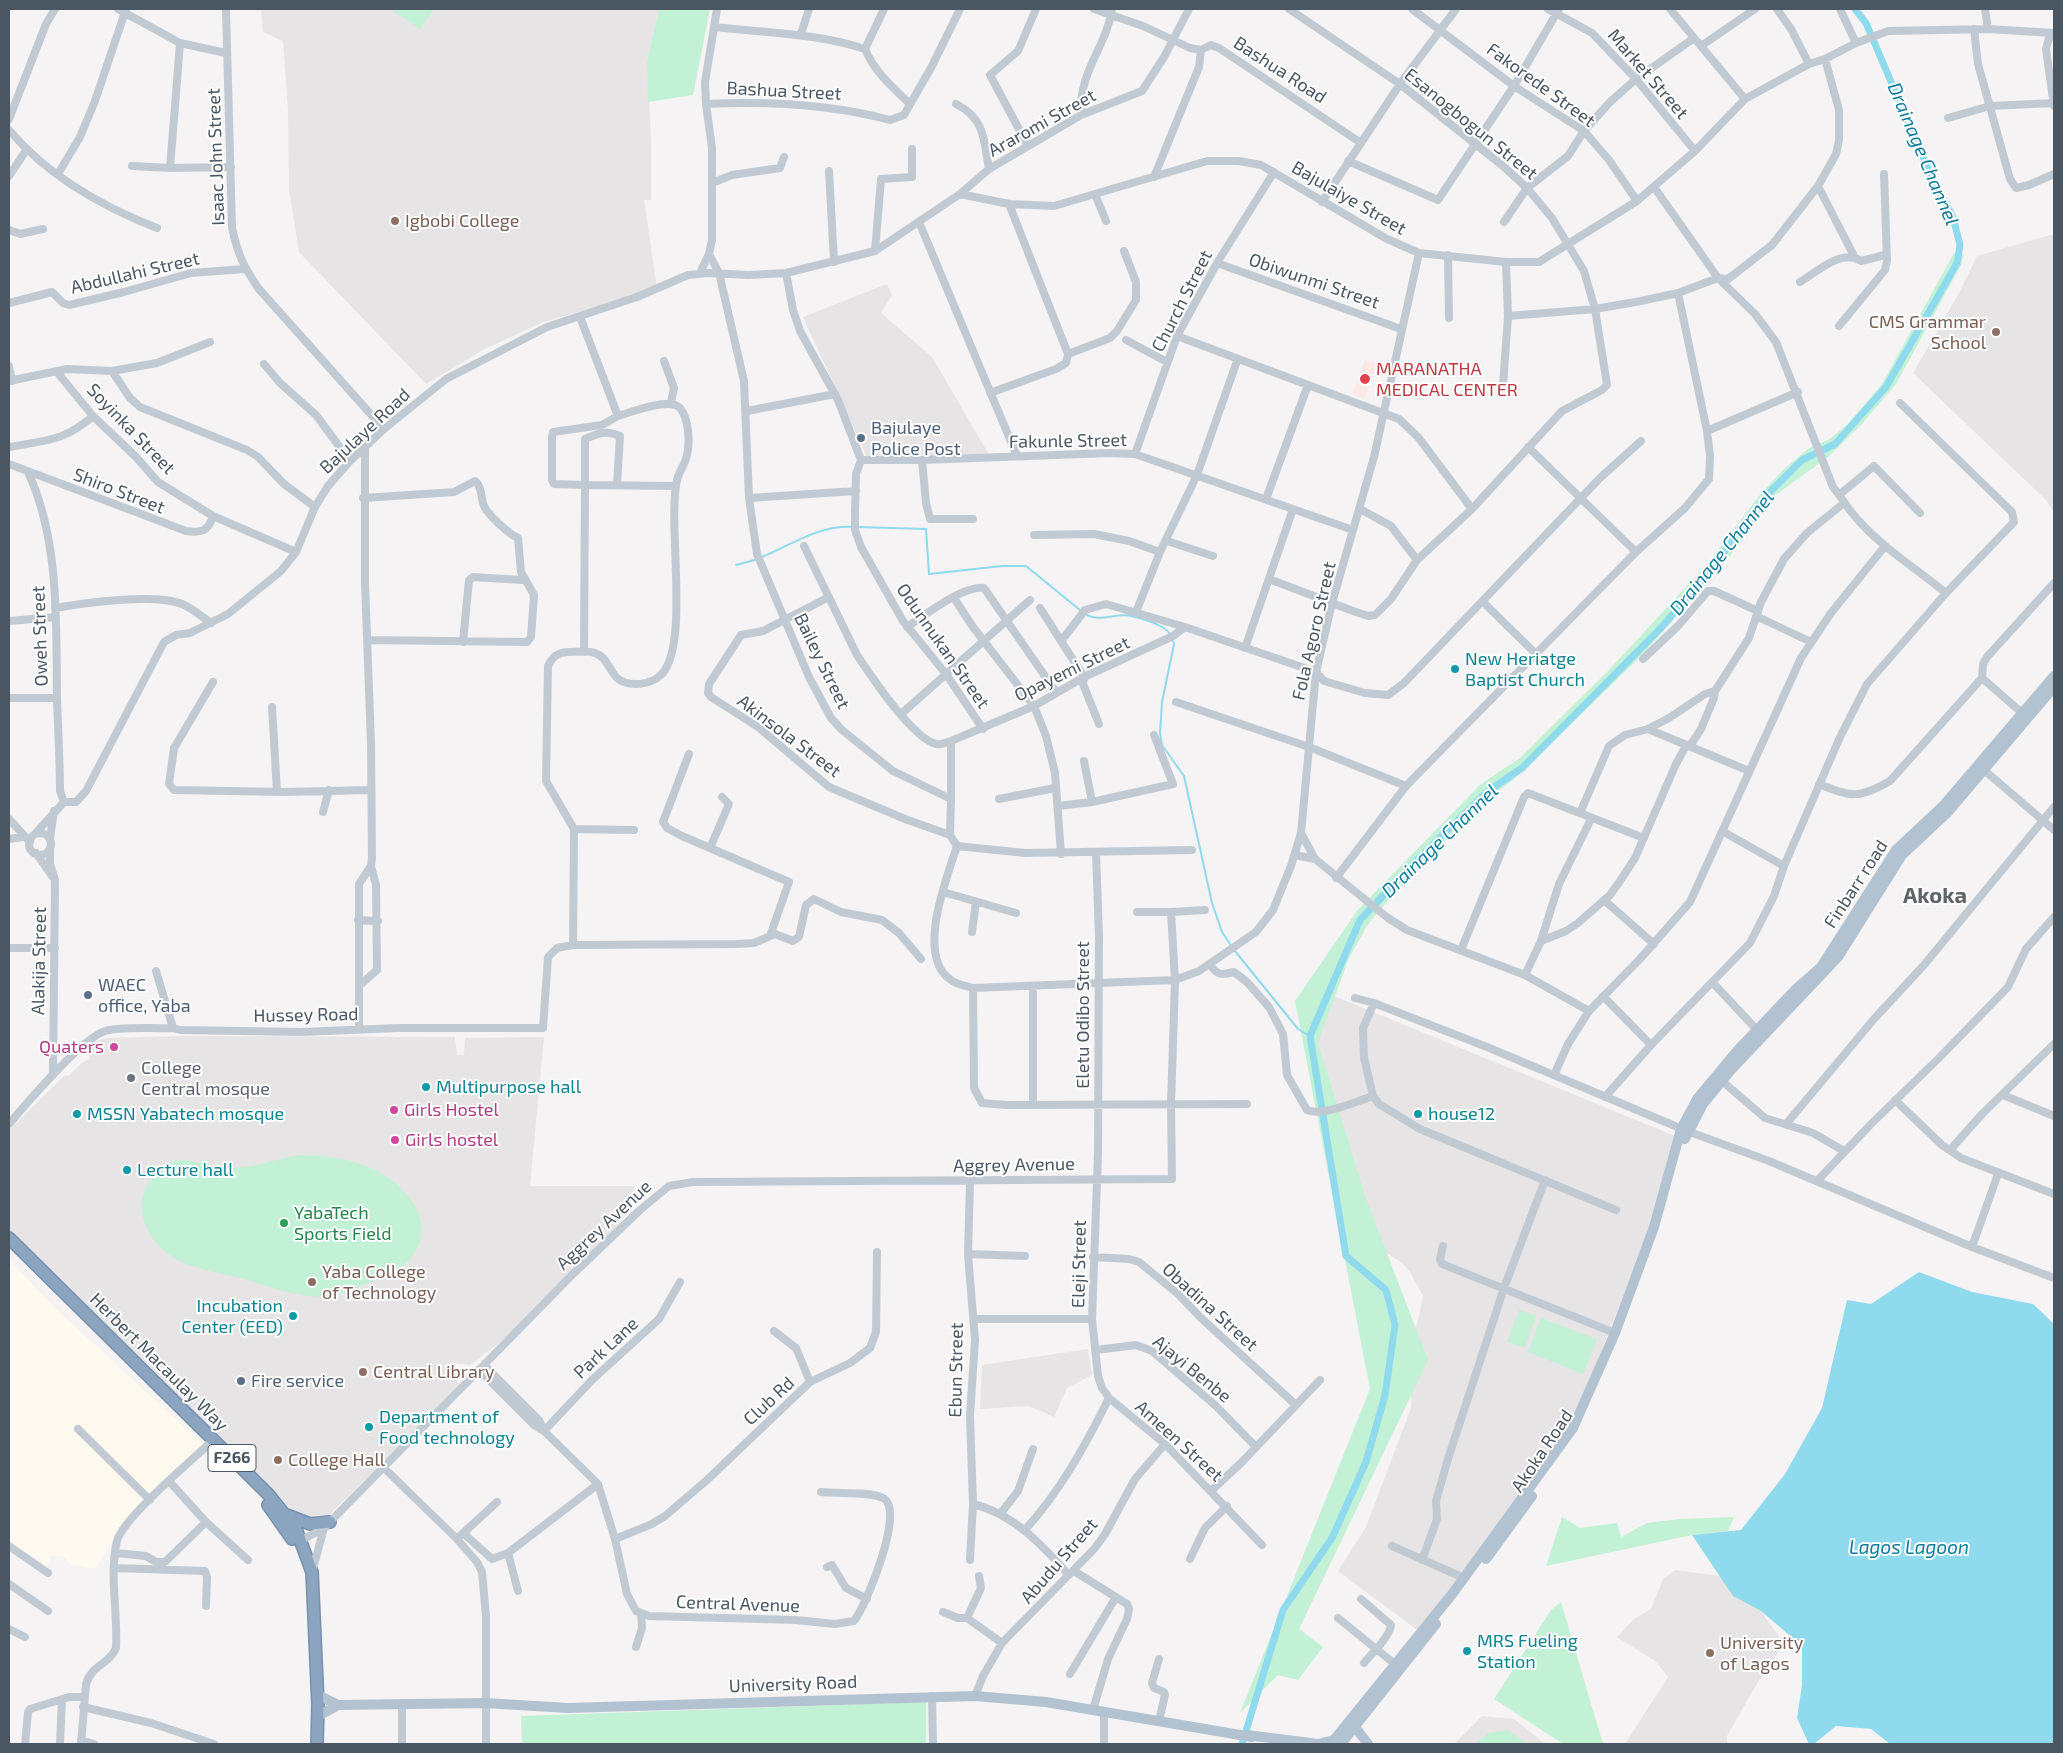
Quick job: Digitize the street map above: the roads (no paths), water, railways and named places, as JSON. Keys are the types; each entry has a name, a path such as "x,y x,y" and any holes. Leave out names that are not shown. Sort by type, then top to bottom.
{"highway":[{"name":"Herbert Macaulay Way","path":"9,1238 287,1515 302,1540 312,1572 318,1695 317,1744"},
{"name":"Herbert Macaulay Way","path":"9,1246 209,1444 277,1515 287,1529 302,1562 306,1581 311,1661 311,1744"},
{"path":"287,1515 310,1524 327,1525"}],"main road":[{"name":"Finbarr road","path":"1692,1114 1724,1066 1757,1030 1821,967 1896,850 1943,806 2054,676"},
{"name":"Finbarr road","path":"1692,1114 1749,1049 1826,972 1838,957 1902,855 1948,812 2054,687"},
{"path":"1246,1735 1318,1744 1340,1741 1581,1420 1654,1227 1684,1130 1692,1114"},
{"name":"Akoka Road","path":"1340,1741 1355,1727 1506,1533 1581,1420 1652,1251 1684,1130"},
{"path":"318,1695 338,1705"},
{"name":"University Road","path":"338,1705 485,1703 568,1708 975,1696 1046,1702 1246,1735"},
{"path":"318,1716 338,1705"},
{"path":"1355,1727 1368,1744"},
{"path":"1246,1735 1282,1744"}],"street":[{"path":"9,119 46,24 55,9"},
{"name":"Isaac John Street","path":"226,9 232,228 244,269 258,288 384,429"},
{"path":"700,273 709,254 712,148 705,100 705,82 717,9"},
{"path":"801,34 809,9"},
{"path":"865,49 884,9"},
{"path":"714,27 801,34 844,42 865,49 870,59 887,81 909,103 932,66 960,9"},
{"path":"1028,146 1011,117 990,73 1018,51 1036,9"},
{"name":"Bashua Road","path":"1094,9 1111,12 1190,48 1201,50 1211,45 1219,48 1361,143"},
{"name":"Araromi Street","path":"960,194 989,169 1081,115 1142,90 1153,76 1189,9"},
{"name":"Esanogbogun Street","path":"1289,9 1400,84 1474,143 1527,188 1570,245 1584,271 1595,309 1606,388 1562,411 1528,447"},
{"name":"Fakorede Street","path":"1412,9 1441,29 1514,86 1584,131 1609,160 1637,201"},
{"path":"1322,202 1400,84 1456,9"},
{"name":"Market Street","path":"1548,9 1557,11 1592,33 1636,79 1695,151"},
{"path":"1670,9 1745,99"},
{"path":"1701,46 1755,9"},
{"path":"1777,9 1791,29 1808,64"},
{"path":"1840,9 1858,42"},
{"path":"1985,9 1988,29"},
{"path":"58,174 80,138 95,101 122,10 180,43 226,53"},
{"path":"1348,161 1438,200 1474,143 1514,86 1557,11"},
{"path":"1081,115 1080,100 1085,77 1111,12"},
{"name":"Bajulaiye Street","path":"960,194 1009,204 1054,206 1207,161 1239,161 1261,166 1274,172 1387,239 1419,253 1506,262 1539,262 1570,245 1637,201 1695,151 1745,99 1808,64 1825,59 1858,42 1888,31 1988,29 2054,34"},
{"path":"1974,30 1978,64 2010,179 2016,188 2054,175"},
{"path":"1948,118 1990,106 2054,104 2046,48 2049,38 2054,34"},
{"path":"1504,222 1527,188 1568,156 1584,131 1636,79 1694,38"},
{"path":"170,168 180,43"},
{"path":"1154,177 1199,68 1201,50"},
{"path":"1508,316 1595,309 1678,293 1718,278 1728,279 1772,245 1818,186 1836,154 1840,140 1839,110 1825,59"},
{"name":"Bashua Street","path":"705,100 804,104 846,109 890,120 904,115 909,103"},
{"path":"956,104 976,118 989,169"},
{"path":"9,130 27,150 58,174 110,206 157,228"},
{"path":"875,251 881,178 912,177 912,149"},
{"path":"9,176 27,150"},
{"path":"712,183 732,175 780,168 784,157"},
{"path":"132,166 170,168 231,167"},
{"path":"830,171 834,262"},
{"name":"Church Street","path":"1135,454 1177,336 1217,263 1274,172"},
{"path":"1838,326 1885,270 1887,261 1885,255 1884,174"},
{"path":"1654,186 1718,278 1768,328 1798,392 1814,440 1834,487 1844,503 1858,521 1885,546 1946,593"},
{"path":"1818,186 1846,236 1854,256 1861,261 1885,255"},
{"path":"786,273 875,251 960,194"},
{"path":"1095,194 1106,221"},
{"path":"990,393 1056,370 1066,362 1068,354 1009,204"},
{"path":"919,222 1017,456"},
{"path":"9,230 20,234 43,230"},
{"path":"1068,354 1110,338 1117,332 1136,300 1136,282 1124,251"},
{"name":"Fola Agoro Street","path":"973,988 1175,980 1200,971 1238,946 1256,932 1273,910 1295,855 1300,833 1309,747 1311,706 1316,672 1332,603 1360,509 1384,413 1419,253"},
{"name":"Bailey Street","path":"709,254 719,272 739,354 747,411 749,498 759,557 824,707 842,730 893,771 952,799"},
{"path":"1448,255 1449,318"},
{"path":"1800,282 1838,259 1845,256 1854,256"},
{"path":"1503,386 1508,316 1506,262"},
{"name":"Obiwunmi Street","path":"1217,263 1401,329"},
{"name":"Abdullahi Street","path":"9,303 52,292 63,304 69,304 191,274 244,269"},
{"name":"Bajulaye Road","path":"34,834 64,802 76,802 86,791 164,642 176,635 190,633 228,614 281,572 296,552 315,507 328,486 350,461 384,429 446,380 547,326 580,317 637,297 688,275 719,272 749,275 786,273"},
{"name":"Odunnukan Street","path":"786,273 793,310 800,331 835,394 856,442 861,460 856,474 856,527 869,564 908,627 946,674 983,729"},
{"path":"1336,878 1406,786 1636,552 1685,508 1709,479 1708,431 1678,293"},
{"path":"580,317 618,416"},
{"path":"1177,336 1237,361 1399,419 1409,428 1472,509"},
{"path":"1126,340 1167,362"},
{"path":"9,366 10,381 79,368 112,370 167,360 210,342"},
{"path":"664,361 674,388 671,402"},
{"path":"1136,612 1160,552 1167,541 1197,475 1237,361"},
{"path":"264,364 280,383 316,415 350,461"},
{"path":"112,370 130,398 140,407 258,456 284,484 315,507"},
{"name":"Soyinka Street","path":"57,372 93,416 136,457 158,482 213,516 296,552"},
{"path":"1266,499 1308,385"},
{"path":"1708,431 1798,392"},
{"path":"747,411 835,394"},
{"path":"676,486 554,484 552,480 554,432 602,425 618,416 671,402 680,408 687,423 687,457 681,467 676,486 677,579 674,638 669,663 663,672 651,682 630,684 616,677 594,652 560,653 552,658 547,675 546,781 574,829 573,945 737,944 754,943 775,934 793,940 797,939 802,929 806,905 814,899 842,912 882,920 899,933 921,959"},
{"path":"1605,1097 1651,1045 1740,955 1757,932 1774,896 1784,866 1819,784 1867,684 1888,657 1946,593 2009,528 2015,517 1986,485 1900,403"},
{"path":"9,447 62,437 77,430 93,416"},
{"path":"584,652 585,439 600,432 610,431 620,436 617,485"},
{"path":"1062,640 1085,610 1106,604 1185,627 1316,672 1324,681 1365,693 1388,695 1404,683 1581,498 1641,442"},
{"path":"1269,579 1368,616 1375,615 1391,599 1418,560 1472,509 1528,447 1636,552"},
{"path":"360,985 377,970 378,921 376,885 371,866 364,498 365,448"},
{"name":"Fakunle Street","path":"861,460 922,460 1109,452 1135,454 1353,530"},
{"path":"922,460 926,503 930,519 973,519"},
{"name":"Shiro Street","path":"9,464 186,531 200,533 205,531 210,527 213,516"},
{"path":"1839,495 1874,466 1920,513"},
{"name":"Oweh Street","path":"28,472 36,490 44,521 56,617 60,791 64,802"},
{"path":"364,498 454,492 475,481 480,485 484,507 508,534 518,538 523,580 534,596 531,637 527,642 368,640"},
{"path":"749,498 856,491"},
{"path":"1541,941 1566,931 1604,900 1620,881 1644,838 1676,764 1686,746 1692,743 1701,729 1715,691 1749,638 1757,614 1784,559 1807,533 1844,503"},
{"path":"1360,509 1391,526 1418,560"},
{"path":"1245,648 1292,510"},
{"path":"1034,535 1094,534 1129,541 1160,552"},
{"path":"1167,541 1213,556"},
{"path":"804,546 857,655 901,714 1030,600"},
{"path":"1554,1075 1568,1044 1589,1011 1654,944 1690,902 1802,658 1811,642 1849,589 1885,546"},
{"path":"462,642 469,580 473,578 523,580"},
{"path":"1819,784 1843,794 1853,795 1872,790 1890,781 1982,678 1983,664 1987,658 2054,583"},
{"path":"908,627 954,598 972,590 984,588 1008,620 1056,692"},
{"path":"1642,659 1678,626 1708,591 1714,591 1811,642"},
{"name":"Akinsola Street","path":"829,596 763,632 741,636 709,684 708,693 711,697 758,727 829,787 905,819 950,835"},
{"path":"954,598 983,640 1034,706 1046,736 1052,758 1061,854"},
{"path":"55,608 91,601 166,600 182,604 211,623"},
{"path":"1483,602 1535,653"},
{"path":"1040,608 1084,677 1083,684 1099,724"},
{"path":"9,621 56,617"},
{"name":"Opayemi Street","path":"901,714 916,731 939,745 951,742 1034,706 1084,677 1162,642 1185,627"},
{"path":"1982,678 2022,712"},
{"path":"213,682 174,748 169,784 174,790 277,792 371,790"},
{"path":"1580,814 1609,746 1624,735 1648,729 1705,694 1715,691"},
{"path":"9,698 57,698"},
{"path":"1176,702 1309,747 1406,786"},
{"path":"272,707 277,792"},
{"path":"1648,729 1749,771"},
{"path":"1058,806 1092,802 1173,784 1154,735"},
{"path":"951,742 952,799 950,835 957,846 934,921 934,937 940,967 951,980 973,988 974,1093 982,1103 1098,1105 1247,1104"},
{"path":"689,754 663,822 666,828 789,882 770,936"},
{"path":"1084,761 1092,802"},
{"path":"1984,770 2054,830"},
{"path":"1000,799 1055,788"},
{"path":"322,812 329,790"},
{"path":"1461,950 1524,797 1528,793 1644,838"},
{"path":"710,848 729,804 722,797"},
{"path":"1787,1123 1874,1019 1924,965 2054,807"},
{"path":"36,853 41,854 50,849 54,811"},
{"path":"9,819 55,880"},
{"path":"1525,976 1541,941 1559,884 1591,819"},
{"path":"574,829 634,830"},
{"path":"1722,831 1784,866"},
{"path":"1300,833 1315,858 1336,878 1378,911 1407,930 1525,976 1589,1011"},
{"path":"9,839 26,840 34,834 46,834 50,839"},
{"path":"957,846 1025,853 1061,854 1192,850"},
{"name":"Alakija Street","path":"50,849 50,864 55,880 53,1075"},
{"name":"Eletu Odibo Street","path":"1096,853 1098,983 1096,1178"},
{"path":"1295,855 1315,858"},
{"path":"359,1029 359,884 371,866"},
{"path":"943,892 1016,913"},
{"path":"1604,900 1654,944"},
{"path":"972,932 976,902"},
{"path":"1137,912 1206,910"},
{"path":"1171,912 1175,980 1171,1105"},
{"path":"1817,1181 1844,1151 2008,987 2026,949 2054,917"},
{"path":"358,920 378,921"},
{"name":"Hussey Road","path":"9,1124 53,1075 98,1034 107,1031 174,1028 180,1030 301,1032 359,1029 543,1028 548,957 557,948 573,945"},
{"path":"9,948 55,948"},
{"path":"1210,964 1215,973 1221,975 1234,972 1269,1007 1283,1034 1287,1075 1307,1110 1315,1112 1336,1108 1374,1096"},
{"path":"156,971 174,1028"},
{"path":"1713,983 1757,1030"},
{"path":"1033,992 1033,1104"},
{"path":"1603,996 1651,1045"},
{"path":"1355,998 1374,1003 1554,1075 1684,1130 1726,1144 1817,1181 1972,1247 2054,1278"},
{"path":"1374,1003 1363,1028 1364,1058 1374,1096 1389,1112 1420,1129 1616,1210"},
{"path":"1950,1150 1983,1113 2003,1096 2054,1044"},
{"path":"1722,1081 1766,1118 1787,1123 1813,1133 1844,1151"},
{"path":"2003,1096 2054,1116"},
{"path":"1895,1100 1926,1131 1961,1158 1998,1174 2054,1194"},
{"name":"Aggrey Avenue","path":"327,1525 573,1274 640,1210 669,1186 693,1182 970,1182 1096,1178 1172,1179 1171,1105"},
{"path":"1972,1247 1998,1174"},
{"name":"Eleji Street","path":"1096,1178 1092,1319 1096,1350"},
{"path":"1422,1560 1437,1519 1438,1491 1504,1288 1545,1180"},
{"name":"Ebun Street","path":"970,1182 969,1291 974,1319 974,1362 970,1416 973,1504 970,1560"},
{"path":"1443,1246 1440,1260 1442,1264 1614,1333"},
{"name":"Club Rd","path":"615,1539 652,1524 687,1498 810,1382 850,1363 872,1346 876,1332 877,1252"},
{"path":"968,1254 1025,1256"},
{"name":"Obadina Street","path":"1093,1257 1129,1259 1139,1262 1178,1294 1200,1317 1296,1405"},
{"name":"Park Lane","path":"544,1431 593,1379 659,1319 680,1282"},
{"path":"974,1319 1092,1319"},
{"path":"774,1331 796,1348 810,1382"},
{"name":"Ajayi Benbe","path":"1096,1350 1136,1345 1152,1351 1216,1406 1256,1447"},
{"name":"Ameen Street","path":"1096,1350 1098,1376 1102,1388 1109,1398 1165,1444 1227,1506 1262,1545"},
{"path":"482,1368 539,1420 544,1431 598,1484 615,1539 626,1594 633,1606 641,1614 642,1628 636,1647"},
{"path":"1212,1491 1320,1380"},
{"path":"1025,1530 1048,1505 1069,1475 1109,1398"},
{"path":"78,1429 150,1500"},
{"path":"94,1744 81,1742 85,1697 89,1674 110,1658 116,1648 115,1568 119,1535 150,1500 209,1444"},
{"name":"Abudu Street","path":"975,1696 983,1676 1002,1643 1072,1573 1105,1534 1135,1479 1165,1444"},
{"path":"1000,1514 1018,1491 1033,1449"},
{"path":"383,1467 457,1539 477,1562 484,1583 486,1744"},
{"path":"170,1481 206,1522 248,1560"},
{"path":"464,1533 492,1558 508,1553 598,1484"},
{"name":"Central Avenue","path":"641,1614 650,1616 796,1620 835,1624 854,1621 867,1599 889,1534 888,1502 884,1498 875,1496 821,1492"},
{"path":"457,1539 497,1502"},
{"path":"973,1504 1000,1514 1025,1530 1072,1573 1116,1597 1128,1606 1127,1619 1106,1666 1093,1710"},
{"path":"1190,1559 1202,1532 1227,1506"},
{"path":"116,1553 146,1556 156,1562 165,1562 206,1522"},
{"path":"302,1540 327,1525"},
{"path":"312,1572 327,1525"},
{"path":"9,1546 48,1573"},
{"path":"1392,1546 1464,1578"},
{"path":"508,1553 518,1591"},
{"path":"827,1568 832,1565 846,1588 867,1599"},
{"path":"115,1568 204,1571 207,1577 206,1606"},
{"path":"968,1618 981,1588 978,1576"},
{"path":"9,1584 48,1611"},
{"path":"1070,1674 1116,1597"},
{"path":"1361,1599 1391,1625 1377,1648 1364,1663"},
{"path":"943,1612 958,1618 968,1618 1002,1643"},
{"path":"1338,1618 1396,1664"},
{"path":"9,1629 25,1637"},
{"path":"1158,1721 1165,1695 1164,1692 1154,1688 1152,1684 1159,1658"},
{"path":"932,1696 933,1744"},
{"path":"25,1744 28,1712 30,1709 62,1699 85,1697"},
{"path":"60,1744 62,1699"},
{"path":"402,1704 402,1744"},
{"path":"84,1707 151,1723 214,1744"},
{"path":"1104,1712 1104,1744"}],"water":[{"name":"Lagos Lagoon","path":"1919,1272 1972,1292 2033,1304 2054,1324 2054,1744 1890,1744 1871,1729 1836,1726 1814,1744 1809,1744 1797,1718 1802,1685 1802,1646 1761,1611 1733,1596 1692,1535 1741,1530 1785,1474 1822,1408 1847,1300 1871,1304"}],"waterway":[{"name":"Drainage Channel","path":"1242,1744 1283,1610 1332,1538 1366,1462 1385,1395 1395,1325 1386,1290 1346,1256 1310,1036 1360,920 1414,863 1488,791 1522,768 1660,629 1714,566 1767,495 1802,460 1835,444 1886,387 1957,263 1960,245 1953,217 1932,178 1866,23 1855,9"},
{"path":"762,557 817,532 841,527 853,527"},
{"path":"858,527 926,529 929,574 1002,566 1026,566 1080,610"},
{"path":"736,565 758,559"},
{"path":"1084,613 1095,618 1119,615 1135,617 1158,625 1170,634"},
{"path":"1172,638 1174,644 1162,702 1160,733 1162,745 1184,776 1212,903 1222,932 1232,947"},
{"path":"1235,951 1298,1029 1310,1036"}],"place":[{"name":"Igbobi College","path":"395,221"},
{"name":"CMS Grammar School","path":"1996,332"},
{"name":"MARANATHA MEDICAL CENTER","path":"1365,379"},
{"name":"Bajulaye Police Post","path":"861,438"},
{"name":"New Heriatge Baptist Church","path":"1455,669"},
{"name":"WAEC office, Yaba","path":"88,995"},
{"name":"Quaters","path":"114,1047"},
{"name":"College Central mosque","path":"131,1078"},
{"name":"Multipurpose hall","path":"426,1087"},
{"name":"Girls Hostel","path":"394,1110"},
{"name":"MSSN Yabatech mosque","path":"77,1114"},
{"name":"house12","path":"1418,1114"},
{"name":"Girls hostel","path":"395,1140"},
{"name":"Lecture hall","path":"127,1170"},
{"name":"YabaTech Sports Field","path":"284,1223"},
{"name":"Yaba College of Technology","path":"312,1282"},
{"name":"Incubation Center (EED)","path":"293,1316"},
{"name":"Central Library","path":"363,1372"},
{"name":"Fire service","path":"241,1381"},
{"name":"Department of Food technology","path":"369,1427"},
{"name":"College Hall","path":"278,1460"},
{"name":"MRS Fueling Station","path":"1467,1651"},
{"name":"University of Lagos","path":"1710,1653"}],"district":[{"name":"Akoka","path":"1935,896"}]}
